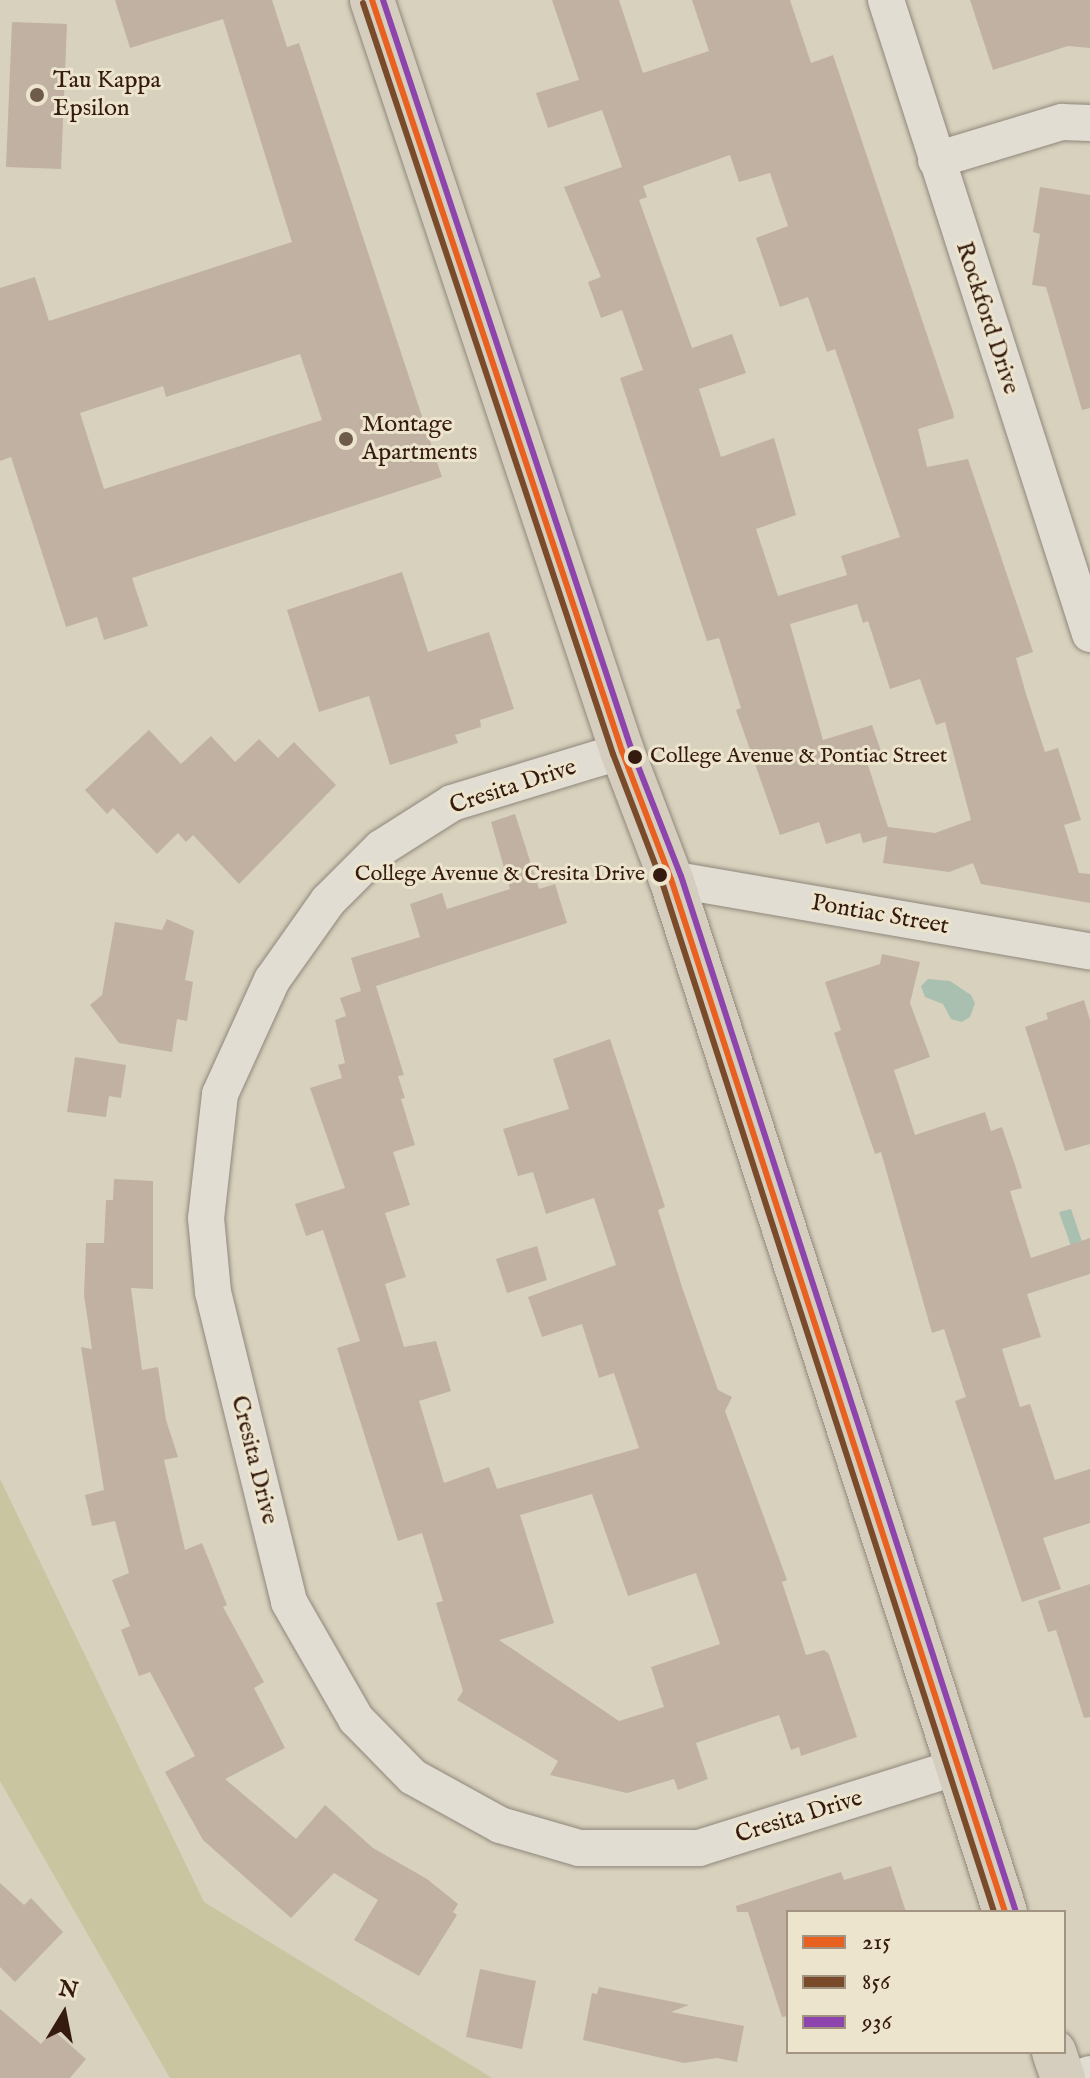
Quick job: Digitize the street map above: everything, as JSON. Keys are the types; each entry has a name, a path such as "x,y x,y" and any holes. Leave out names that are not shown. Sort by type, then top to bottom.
{"main road":[{"path":"372,0 622,751 671,879 955,1768 1004,1910"},
{"path":"1055,2054 1063,2078"}],"street":[{"name":"Rockford Drive","path":"886,0 1087,613"},
{"path":"936,160 1062,122 1090,123"},
{"name":"Cresita Drive","path":"622,751 452,803 381,848 328,901 272,980 220,1094 206,1218 213,1292 289,1602 356,1719 413,1777 500,1825 579,1848 699,1848 955,1768"},
{"name":"Pontiac Street","path":"671,879 1090,951"},
{"path":"1078,2078 1090,2074"}],"shaded area":[{"path":"928,979 950,981 971,995 975,1003 970,1017 962,1022 951,1019 943,1004 925,997 921,986"},
{"path":"1071,1209 1090,1265 1079,1269 1059,1212"},
{"path":"0,1479 204,1902 492,2078 170,2078 0,1781"}],"building":[{"name":"Montage Apartments","path":"115,0 272,0 287,47 299,43 442,477 132,578 148,626 104,640 97,617 66,627 11,457 0,461 0,288 35,277 49,321 292,242 223,19 130,48","holes":["300,354 322,420 104,489 80,413 163,386 166,397"]},
{"path":"552,0 619,0 643,73 709,51 692,0 790,0 811,63 833,55 953,412 954,418 918,429 927,467 968,459 1033,652 1016,658 1026,694 1045,752 1058,748 1081,820 1064,825 1079,873 1090,874 1090,903 981,884 973,863 949,872 883,863 887,836 863,843 860,833 826,844 819,822 780,835 736,710 741,708 719,638 707,641 620,378 643,370 622,310 601,318 588,282 601,277 564,187 622,167 602,110 548,128 536,93 579,80","holes":["730,155 739,182 770,173 788,226 756,238 780,307 808,297 827,352 835,349 900,537 841,556 847,575 778,596 756,529 796,515 774,438 721,457 699,389 746,373 732,334 692,348 639,200 647,197 643,186","857,604 863,623 868,621 890,689 920,679 936,725 945,722 971,820 935,833 888,827 867,762 883,757 872,725 823,740 790,624"]},
{"path":"970,0 1090,0 1090,48 1068,46 993,70"},
{"name":"Tau Kappa Epsilon","path":"12,22 67,24 61,169 6,167"},
{"path":"1040,187 1090,195 1090,408 1082,410 1046,287 1032,285 1040,234 1033,232"},
{"path":"402,572 428,652 489,632 514,709 480,720 481,727 455,735 458,743 390,765 369,696 319,712 287,610"},
{"path":"149,730 181,764 211,736 235,762 259,739 278,758 294,742 336,785 239,884 193,835 186,842 178,833 157,854 113,808 107,814 85,790"},
{"path":"515,814 539,889 555,884 567,923 376,986 404,1075 398,1076 405,1098 401,1099 415,1145 393,1152 410,1205 385,1213 406,1277 385,1284 404,1347 436,1341 451,1391 419,1401 444,1483 489,1467 497,1489 639,1448 614,1373 599,1378 582,1324 542,1337 528,1297 616,1265 594,1198 546,1214 533,1172 518,1176 503,1129 569,1109 553,1059 610,1039 665,1207 658,1210 682,1287 718,1390 732,1397 725,1411 787,1580 782,1582 806,1655 824,1650 829,1654 857,1737 801,1756 799,1747 791,1750 779,1715 696,1743 708,1779 678,1790 674,1779 627,1793 550,1775 558,1761 457,1700 463,1691 436,1603 443,1601 422,1533 398,1541 337,1348 360,1341 323,1230 306,1236 295,1204 345,1188 310,1088 342,1078 338,1065 345,1063 335,1020 346,1016 340,998 361,991 351,958 420,937 410,904 442,893 447,909 510,889 491,822","holes":["592,1494 628,1596 696,1573 720,1644 651,1667 664,1707 619,1721 499,1640 554,1623 520,1515"]},
{"path":"167,919 194,931 185,980 193,982 187,1021 177,1019 172,1052 119,1043 90,1005 102,995 115,922 162,930"},
{"path":"882,954 920,962 910,1003 930,1057 894,1070 915,1135 985,1112 991,1131 1002,1127 1016,1168 1022,1188 1010,1191 1031,1258 1090,1238 1090,1274 1027,1294 1041,1337 1002,1349 1020,1407 1030,1404 1055,1480 1090,1469 1090,1523 1043,1538 1061,1589 1022,1602 955,1401 966,1397 944,1329 932,1333 881,1152 875,1154 834,1033 841,1030 825,982 880,964"},
{"path":"1084,1000 1090,1020 1090,1144 1065,1151 1025,1027 1048,1019 1046,1013"},
{"path":"75,1057 126,1065 121,1098 109,1096 106,1117 67,1112"},
{"path":"114,1179 153,1181 153,1289 131,1288 142,1370 158,1367 166,1420 178,1457 164,1460 185,1550 202,1543 227,1605 223,1607 264,1682 254,1688 285,1748 225,1779 296,1839 325,1805 373,1848 427,1879 458,1904 453,1912 457,1915 419,1976 354,1940 378,1900 334,1873 291,1918 203,1840 165,1772 195,1756 150,1672 139,1676 121,1630 130,1626 112,1580 129,1573 115,1521 92,1526 85,1495 104,1490 81,1347 92,1349 84,1295 86,1243 104,1243 106,1200 113,1200"},
{"path":"537,1246 547,1280 507,1293 496,1259"},
{"path":"1090,1584 1090,1717 1084,1718 1056,1630 1048,1632 1038,1601"},
{"path":"891,1866 905,1910 786,1910 786,2016 782,2017 748,1912 737,1912 736,1906 841,1872 844,1880"},
{"path":"0,1883 24,1905 31,1898 63,1932 15,1982 0,1967"},
{"path":"480,1969 536,1981 522,2049 466,2037"},
{"path":"599,1987 689,2005 671,2012 744,2026 737,2062 717,2058 684,2063 583,2040 592,1993 597,1994"},
{"path":"0,2009 41,2044 53,2030 86,2059 70,2078 0,2078"}],"transit line":[{"name":"215","path":"372,0 622,751 671,879 1004,1910"},
{"name":"936","path":"383,0 631,748 681,876 1015,1909"},
{"name":"856","path":"363,3 613,754 662,882 993,1910"}],"place":[{"name":"Tau Kappa Epsilon","path":"37,95"},
{"name":"Montage Apartments","path":"346,439"},
{"name":"College Avenue & Pontiac Street","path":"635,757"},
{"name":"College Avenue & Cresita Drive","path":"660,875"}]}
